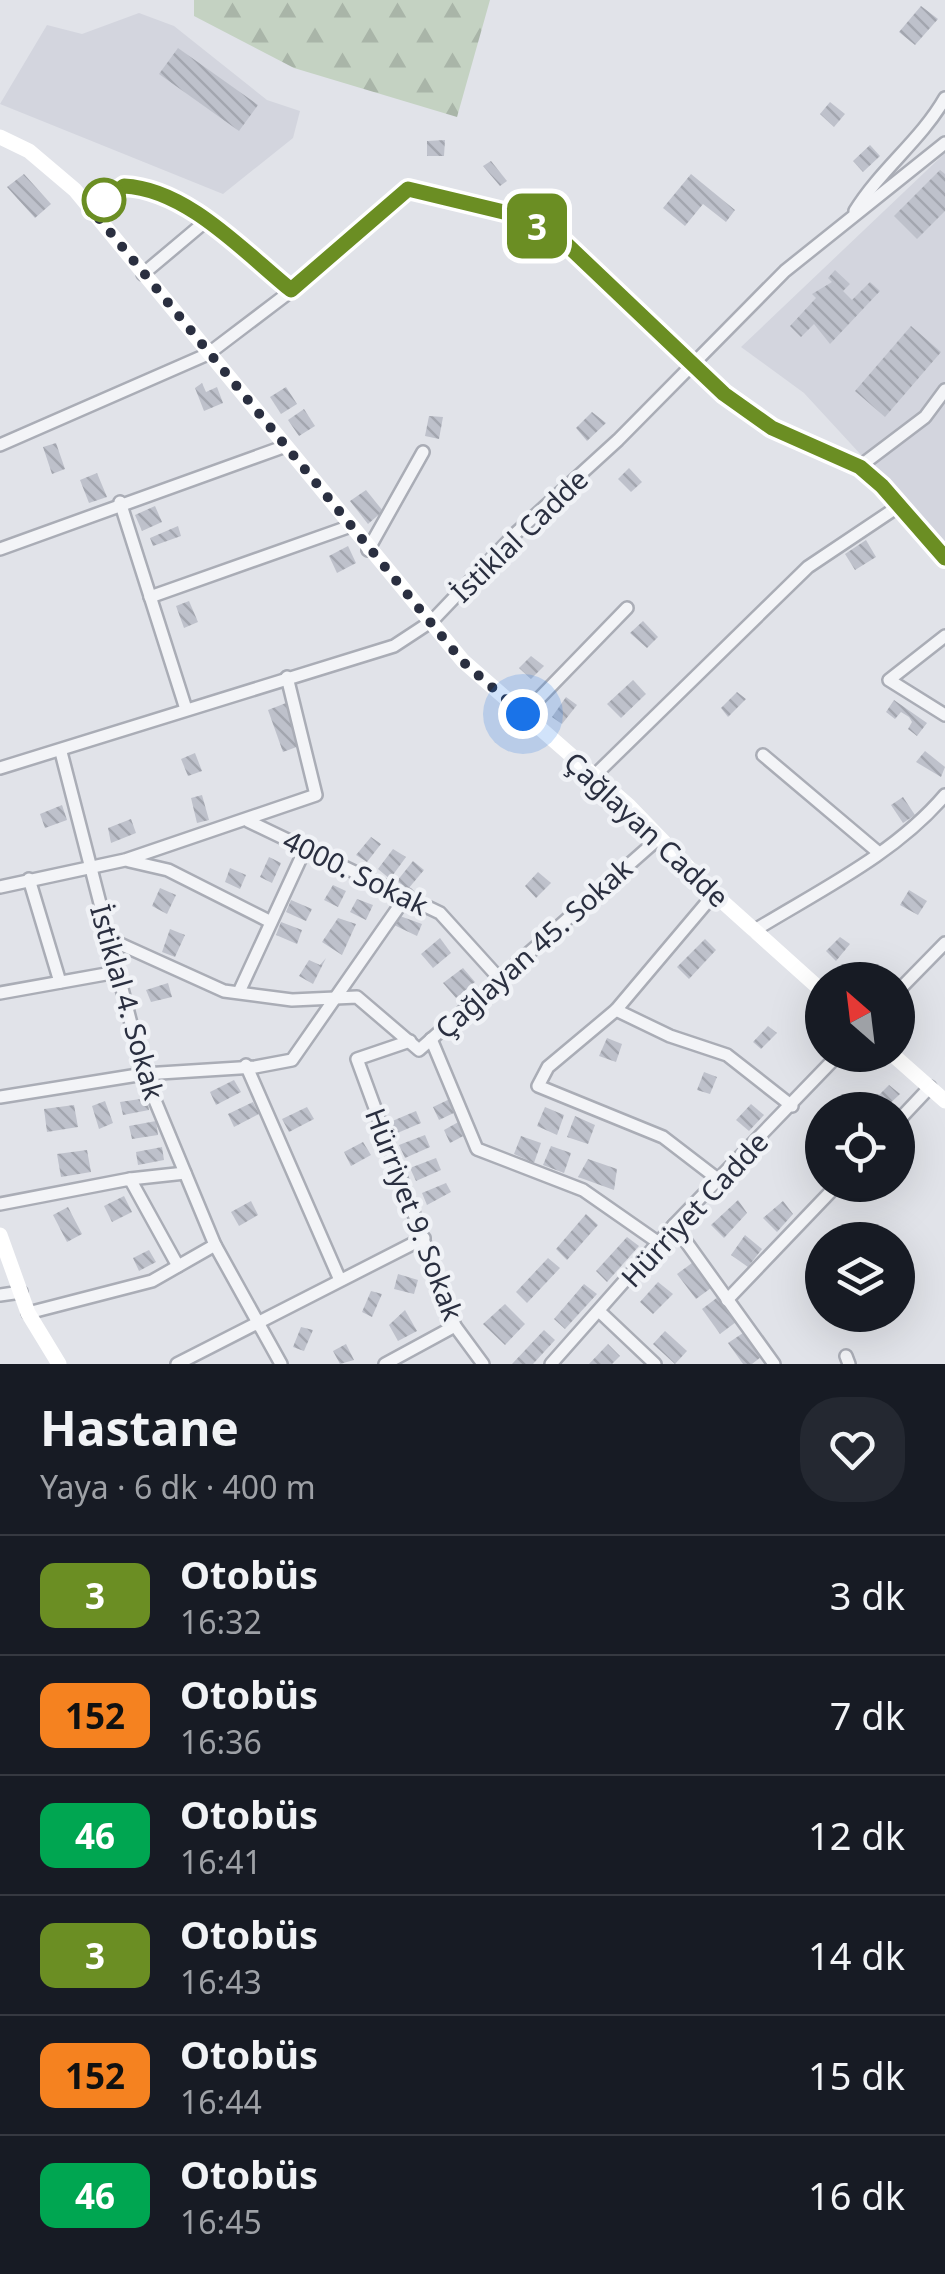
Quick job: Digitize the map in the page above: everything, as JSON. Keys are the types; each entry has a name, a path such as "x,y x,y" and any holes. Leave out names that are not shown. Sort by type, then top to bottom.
{"street":[{"path":"848,221 878,174 932,120 945,98"},
{"name":"Çağlayan Cadde","path":"0,136 29,151 92,210 282,447 463,662 594,776 805,976"},
{"name":"İstiklal Cadde","path":"0,768 394,646 432,621 516,532 618,440 785,270 945,143"},
{"path":"92,210 124,186 140,186 206,221 291,290"},
{"path":"0,445 208,354 291,290 408,189 516,215 562,240 724,394 772,428 860,467 945,558"},
{"path":"143,274 206,221"},
{"path":"860,467 925,416 945,390"},
{"path":"0,549 120,502 282,447"},
{"path":"368,550 422,452"},
{"path":"120,502 186,709"},
{"path":"594,776 808,567 898,506"},
{"path":"150,597 348,527"},
{"path":"523,714 627,608"},
{"path":"945,636 889,680 945,715"},
{"path":"0,887 124,860 316,795 286,677"},
{"name":"İstiklal 4. Sokak","path":"61,752 144,1074 215,1245 280,1364"},
{"path":"763,755 879,853"},
{"path":"755,930 879,853 926,818 945,796"},
{"name":"4000. Sokak","path":"248,821 440,913 498,977"},
{"name":"Çağlayan 45. Sokak","path":"410,1041 419,1050 658,839"},
{"path":"239,992 306,847"},
{"path":"124,860 168,870 269,921"},
{"path":"30,879 60,982"},
{"path":"714,894 616,1010 548,1067 538,1086 663,1137 719,1180"},
{"path":"0,1096 144,1074 292,1060 407,895"},
{"path":"109,939 224,991 292,1000 336,994 357,996 410,1041"},
{"path":"915,974 945,943"},
{"path":"0,993 117,972"},
{"path":"616,1010 670,1036 727,1055 792,1106"},
{"path":"431,1039 477,1149 583,1190 659,1244"},
{"name":"Hürriyet 9. Sokak","path":"410,1041 357,1059 455,1326 483,1364"},
{"path":"246,1065 340,1280"},
{"name":"Hürriyet Cadde","path":"551,1364 674,1225 823,1072"},
{"path":"915,1072 940,1092 915,1109"},
{"path":"0,1204 130,1179 185,1173"},
{"path":"130,1179 178,1266"},
{"path":"728,1300 821,1202"},
{"path":"674,1225 774,1364"},
{"path":"0,1236 28,1313 58,1364"},
{"path":"177,1364 424,1238"},
{"path":"28,1313 152,1282 215,1245"},
{"path":"0,1295 21,1292"},
{"path":"600,1312 655,1364"},
{"path":"384,1364 455,1326"}],"shaded area":[{"path":"139,13 174,26 267,100 300,111 293,138 223,194 0,104 47,25 82,34"},
{"path":"945,153 945,546 804,393 741,347"}],"green space":[{"path":"194,0 490,0 457,117 294,68 194,16"}],"building":[{"path":"921,6 938,19 915,45 899,32"},
{"path":"178,48 258,105 239,131 159,74"},
{"path":"830,102 845,114 834,127 820,114"},
{"path":"445,140 444,156 427,156 427,141"},
{"path":"870,145 880,156 863,172 853,161"},
{"path":"491,161 507,181 500,186 483,166"},
{"path":"940,170 945,174 945,211 917,239 894,216"},
{"path":"24,174 51,204 35,218 7,187"},
{"path":"691,174 735,210 726,222 703,204 685,226 663,208"},
{"path":"513,230 530,233 526,249 509,246"},
{"path":"835,270 850,284 843,291 852,300 870,282 880,291 830,344 814,324 801,337 790,326 816,298 812,294 832,282 828,278"},
{"path":"911,326 941,352 885,417 855,391"},
{"path":"202,383 206,392 217,387 223,403 204,411 195,388"},
{"path":"286,387 297,404 281,414 270,397"},
{"path":"304,409 315,426 299,436 288,420"},
{"path":"592,412 606,423 587,441 576,428"},
{"path":"429,416 443,417 439,439 425,436"},
{"path":"56,443 65,469 52,474 43,447"},
{"path":"629,468 642,482 631,492 618,479"},
{"path":"97,473 107,497 89,503 80,480"},
{"path":"366,490 383,511 368,524 350,501"},
{"path":"155,506 162,522 142,531 135,515"},
{"path":"178,526 181,536 153,546 150,538"},
{"path":"866,540 876,557 855,570 845,554"},
{"path":"348,546 356,563 337,573 329,556"},
{"path":"189,601 198,622 184,628 176,606"},
{"path":"643,621 658,637 647,648 630,633"},
{"path":"531,656 544,666 531,679 519,668"},
{"path":"633,680 646,694 621,718 607,704"},
{"path":"737,692 746,699 728,717 721,708"},
{"path":"566,697 577,705 562,724 552,717"},
{"path":"894,700 927,723 917,736 908,729 912,722 909,717 901,712 895,719 886,712"},
{"path":"286,703 302,745 283,752 268,710"},
{"path":"925,751 945,767 941,777 916,762"},
{"path":"195,753 202,771 188,776 181,759"},
{"path":"202,795 209,820 197,823 191,798"},
{"path":"903,797 915,815 903,823 891,805"},
{"path":"62,805 67,820 45,828 40,814"},
{"path":"131,819 136,833 111,843 108,828"},
{"path":"371,837 381,844 367,862 356,855"},
{"path":"393,849 406,857 390,879 378,869"},
{"path":"269,857 281,863 272,883 260,877"},
{"path":"413,861 424,870 408,889 397,881"},
{"path":"230,868 246,875 240,889 225,882"},
{"path":"538,872 551,883 536,898 525,886"},
{"path":"333,885 346,891 338,907 324,900"},
{"path":"160,888 176,895 167,914 152,906"},
{"path":"909,890 927,901 918,915 900,905"},
{"path":"357,899 373,905 366,920 350,912"},
{"path":"291,900 312,909 306,921 286,912"},
{"path":"397,915 422,924 417,936 392,924"},
{"path":"338,918 356,924 342,955 322,942"},
{"path":"281,922 302,930 297,944 276,935"},
{"path":"170,929 185,935 175,957 162,952"},
{"path":"840,937 850,944 836,961 826,951"},
{"path":"440,938 451,953 433,968 421,954"},
{"path":"705,939 716,950 689,979 677,967"},
{"path":"326,958 313,984 299,976 309,960 320,965"},
{"path":"463,968 475,982 456,998 443,983"},
{"path":"168,983 172,997 151,1002 146,990"},
{"path":"768,1026 777,1033 761,1049 753,1042"},
{"path":"607,1038 622,1044 616,1062 599,1056"},
{"path":"704,1072 717,1077 710,1094 697,1090"},
{"path":"234,1080 241,1092 216,1105 210,1092"},
{"path":"147,1098 149,1110 123,1115 120,1102"},
{"path":"452,1098 458,1111 439,1120 433,1107"},
{"path":"105,1101 113,1123 99,1129 92,1106"},
{"path":"253,1102 259,1114 234,1127 228,1114"},
{"path":"751,1104 764,1115 749,1131 736,1120"},
{"path":"74,1105 78,1127 47,1132 44,1109"},
{"path":"307,1107 314,1119 289,1132 282,1119"},
{"path":"545,1107 564,1115 557,1135 537,1126"},
{"path":"416,1111 421,1123 395,1134 390,1122"},
{"path":"575,1116 595,1125 588,1144 567,1137"},
{"path":"462,1120 469,1133 450,1143 444,1130"},
{"path":"156,1121 158,1135 132,1139 129,1126"},
{"path":"425,1135 430,1147 405,1158 399,1145"},
{"path":"521,1136 541,1143 534,1163 514,1154"},
{"path":"363,1142 371,1155 351,1166 344,1152"},
{"path":"551,1146 571,1153 564,1173 543,1165"},
{"path":"162,1147 164,1160 138,1165 136,1152"},
{"path":"87,1150 91,1172 61,1177 57,1154"},
{"path":"436,1158 441,1170 416,1181 410,1168"},
{"path":"588,1159 617,1169 614,1190 578,1177"},
{"path":"446,1183 451,1192 427,1205 422,1193"},
{"path":"124,1196 132,1212 112,1222 104,1206"},
{"path":"738,1200 747,1213 724,1238 711,1225"},
{"path":"251,1201 258,1215 239,1226 231,1212"},
{"path":"783,1201 793,1214 777,1232 763,1218"},
{"path":"68,1207 82,1234 67,1242 53,1215"},
{"path":"586,1214 598,1225 567,1260 556,1249"},
{"path":"745,1235 762,1249 748,1267 731,1255"},
{"path":"627,1237 639,1246 607,1282 596,1271"},
{"path":"149,1250 156,1262 139,1271 133,1258"},
{"path":"548,1258 560,1268 527,1303 516,1292"},
{"path":"692,1263 711,1288 696,1299 677,1274"},
{"path":"398,1274 418,1280 414,1294 394,1289"},
{"path":"658,1282 673,1294 653,1314 640,1302"},
{"path":"584,1284 597,1294 565,1329 554,1319"},
{"path":"371,1291 382,1294 372,1317 362,1312"},
{"path":"718,1297 736,1322 720,1334 702,1309"},
{"path":"505,1304 525,1324 505,1345 483,1324"},
{"path":"405,1310 417,1331 398,1341 389,1325"},
{"path":"301,1327 313,1330 304,1351 293,1347"},
{"path":"544,1330 555,1340 533,1364 512,1364"},
{"path":"665,1331 687,1351 675,1364 653,1344"},
{"path":"743,1333 761,1357 752,1364 743,1364 728,1343"},
{"path":"346,1344 354,1360 340,1364 333,1351"},
{"path":"608,1344 620,1356 612,1364 589,1364"}],"bus line":[{"name":"3","path":"92,210 124,186 140,186 200,216 291,290 408,189 516,215 562,240 724,394 772,428 860,467 882,486 945,558"}],"route":[{"path":"104,200 108,198 92,210 282,447 463,662 523,714"}]}
